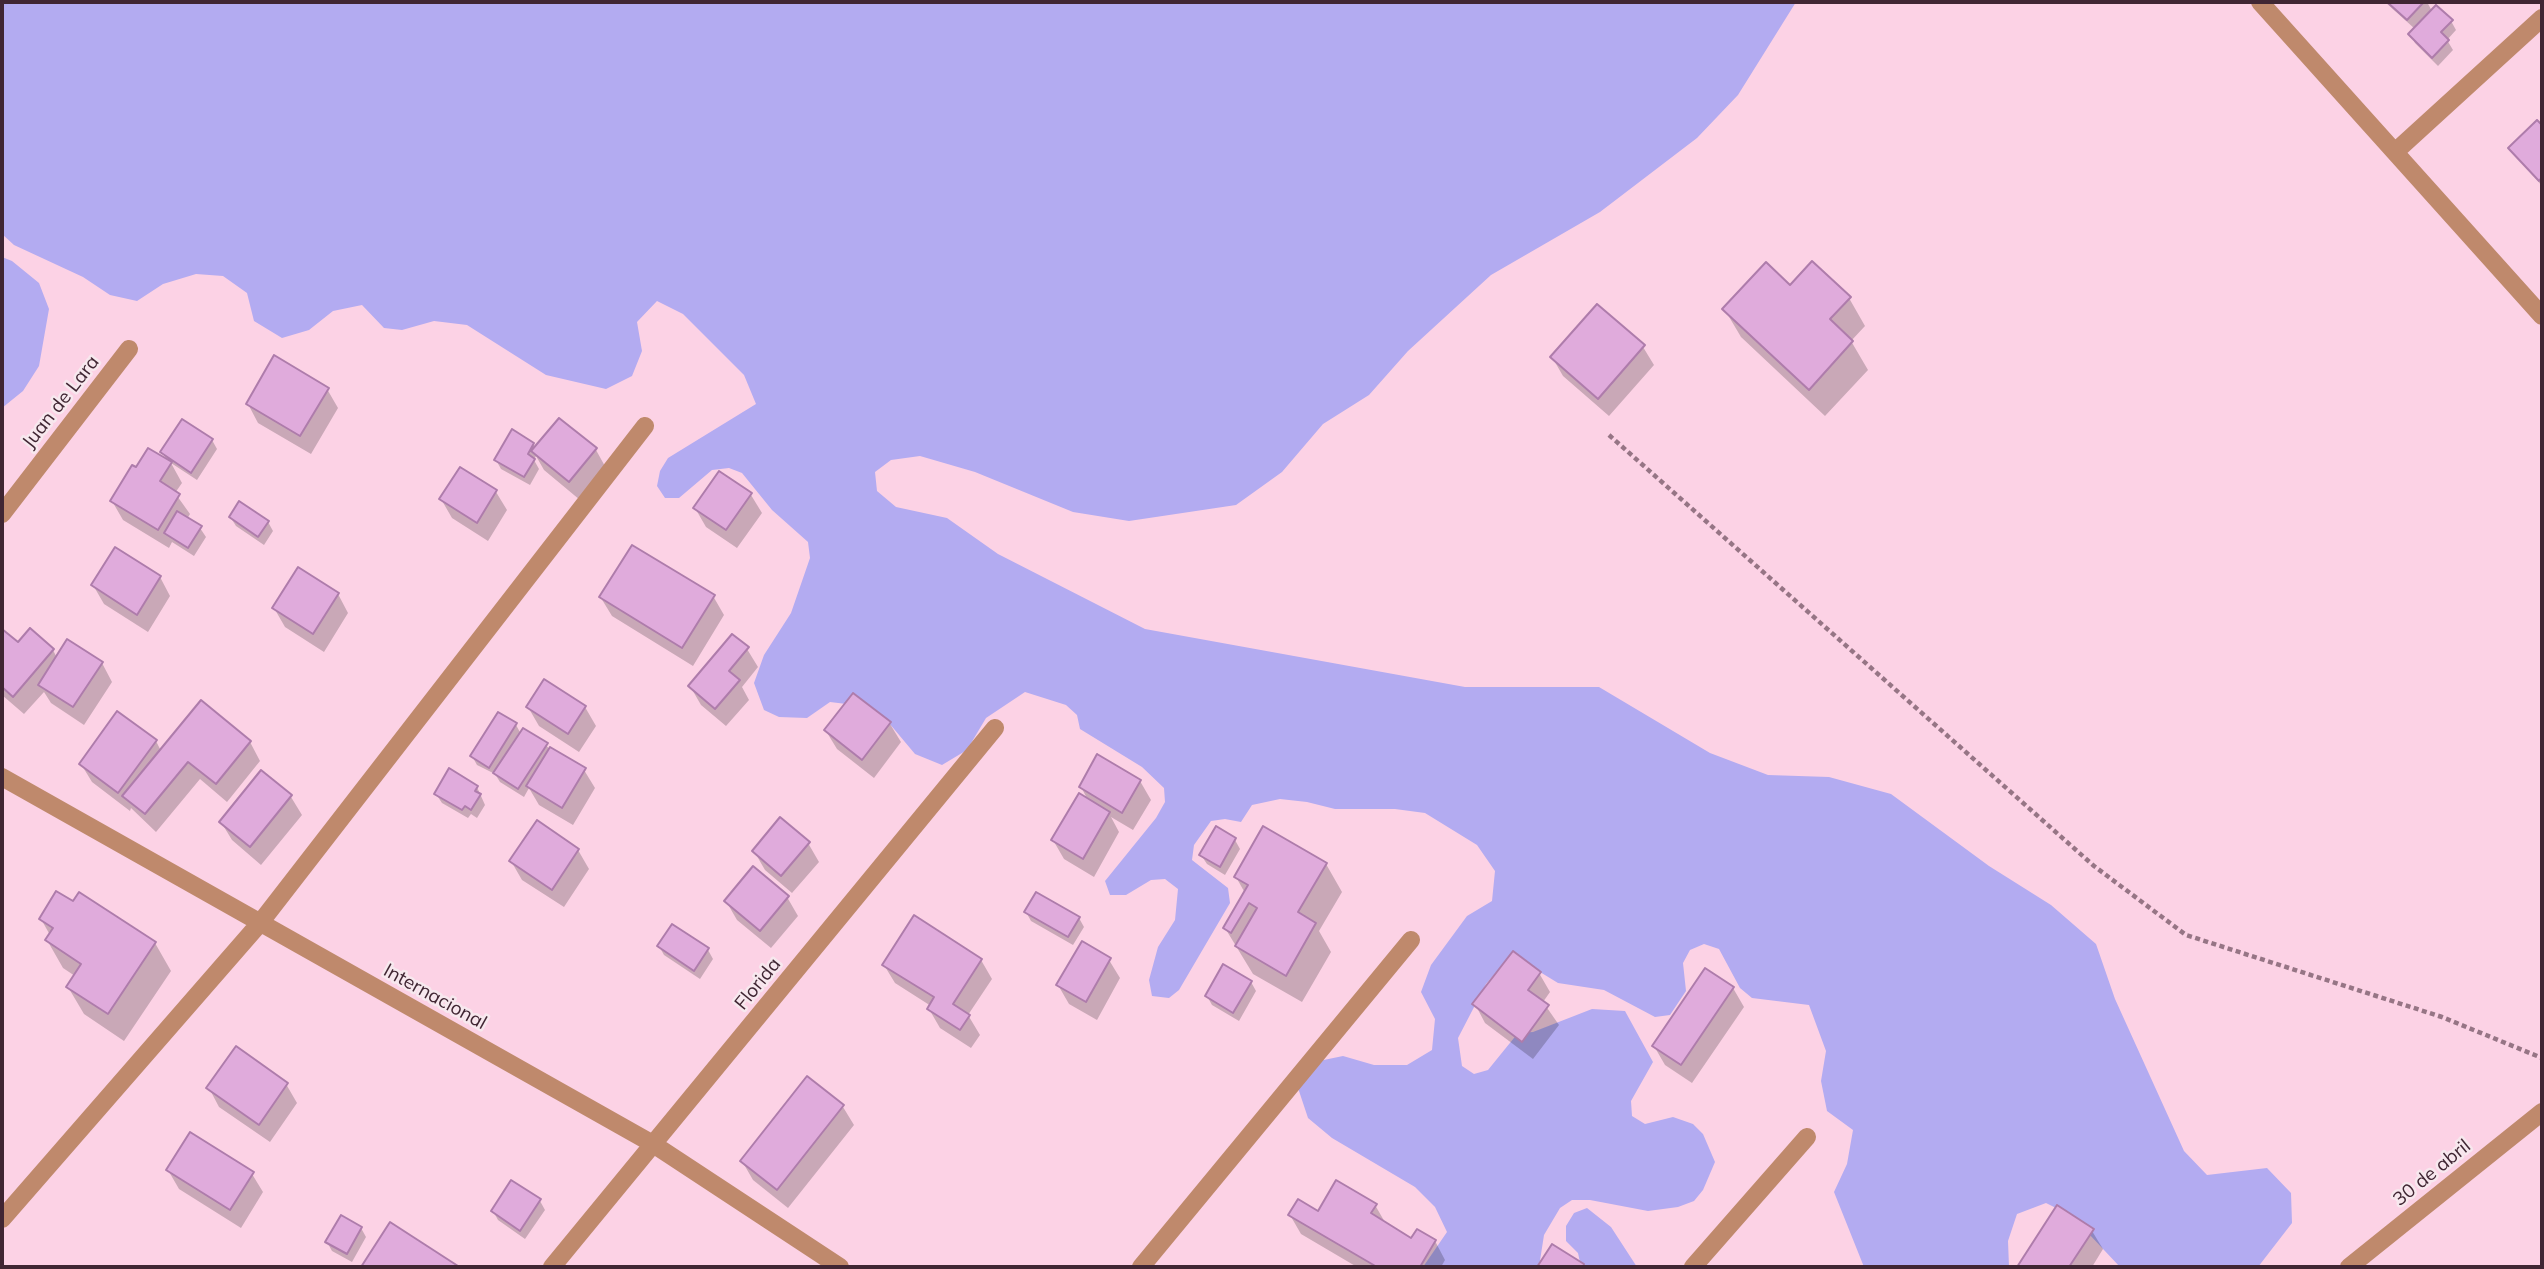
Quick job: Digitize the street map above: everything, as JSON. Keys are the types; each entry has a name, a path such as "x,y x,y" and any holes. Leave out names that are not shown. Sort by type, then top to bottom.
{"street":[{"path":"2260,2 2542,316"},
{"path":"2395,152 2542,18"},
{"name":"Juan de Lara","path":"2,514 129,349"},
{"path":"2,1219 260,923 645,426"},
{"name":"Florida","path":"552,1267 995,728"},
{"name":"Internacional","path":"2,777 653,1144 840,1267"},
{"path":"1141,1267 1411,940"},
{"name":"30 de abril","path":"2349,1267 2542,1112"},
{"path":"1693,1267 1807,1138"}],"path":[{"path":"1609,435 2094,866 2186,935 2442,1017 2542,1058"}],"shaded area":[{"path":"2,2 1796,2 1738,95 1697,138 1600,212 1491,275 1408,351 1369,395 1323,424 1282,472 1236,505 1129,521 1073,512 975,472 920,456 891,460 875,472 877,491 896,507 947,518 998,554 1145,629 1465,687 1599,687 1710,753 1768,775 1829,777 1891,794 1989,866 2051,905 2096,944 2115,999 2184,1151 2207,1175 2267,1168 2291,1193 2292,1223 2258,1267 2120,1267 2072,1216 2046,1203 2017,1214 2008,1241 2009,1267 1864,1267 1834,1192 1847,1164 1853,1130 1827,1111 1821,1081 1826,1051 1809,1005 1752,998 1740,988 1719,949 1704,944 1690,950 1683,963 1686,991 1670,1015 1655,1017 1604,990 1558,983 1522,961 1497,971 1486,984 1458,1038 1462,1066 1474,1074 1488,1070 1518,1033 1533,1032 1592,1009 1625,1011 1653,1062 1631,1101 1632,1116 1645,1124 1673,1117 1693,1124 1703,1134 1715,1162 1703,1190 1694,1201 1678,1207 1648,1211 1590,1200 1572,1200 1560,1208 1544,1235 1539,1267 1423,1267 1447,1232 1435,1207 1415,1187 1332,1138 1308,1118 1298,1088 1314,1062 1343,1056 1374,1065 1407,1065 1432,1050 1435,1019 1421,992 1431,965 1467,916 1492,901 1495,871 1477,845 1425,813 1395,809 1335,809 1280,799 1252,805 1241,822 1225,819 1211,821 1194,845 1192,860 1228,888 1230,903 1179,990 1169,998 1152,996 1149,980 1158,947 1175,920 1178,889 1165,879 1151,880 1126,895 1110,895 1105,881 1156,818 1165,802 1164,788 1142,767 1080,729 1077,715 1066,705 1025,692 986,718 967,750 942,765 915,754 889,723 863,706 830,702 807,718 779,717 764,710 754,683 764,655 791,613 810,558 808,542 772,510 742,473 729,468 712,470 679,498 665,498 657,486 660,471 668,458 756,404 744,375 683,314 657,301 637,322 642,351 632,376 606,389 546,375 467,325 434,321 402,330 384,328 362,305 333,311 309,330 282,338 254,321 247,293 223,276 196,274 163,284 137,301 110,295 83,277 14,245 2,234"},
{"path":"2,257 12,261 39,283 49,309 39,366 23,391 2,408"},
{"path":"1587,1208 1611,1227 1637,1267 1581,1267 1578,1253 1566,1241 1566,1226 1574,1213"}],"building":[{"path":"2387,2 2424,2 2407,20"},
{"path":"2436,5 2453,20 2441,32 2449,40 2432,58 2408,34"},
{"path":"2537,120 2542,125 2542,177 2539,181 2508,148"},
{"path":"1812,261 1851,297 1830,319 1853,341 1809,390 1722,309 1766,262 1790,285"},
{"path":"1597,304 1645,345 1598,399 1550,357"},
{"path":"274,355 329,388 300,436 246,404"},
{"path":"559,418 597,448 569,482 531,451"},
{"path":"182,419 213,439 191,473 160,452"},
{"path":"512,429 534,443 528,454 535,459 524,477 494,460"},
{"path":"148,448 172,462 160,481 180,494 158,530 110,501 132,465 136,467"},
{"path":"460,467 497,490 477,523 439,499"},
{"path":"719,471 752,493 726,530 693,508"},
{"path":"239,501 269,521 258,537 229,517"},
{"path":"177,511 202,526 188,548 164,533"},
{"path":"632,545 715,595 682,648 599,597"},
{"path":"115,547 161,576 137,615 91,585"},
{"path":"298,567 339,593 313,634 272,608"},
{"path":"30,628 54,649 13,697 2,687 2,629 18,642"},
{"path":"732,634 749,647 729,671 740,680 715,709 688,686"},
{"path":"67,639 103,662 73,707 38,685"},
{"path":"544,679 586,706 568,734 526,707"},
{"path":"853,693 891,722 862,760 824,730"},
{"path":"201,700 251,741 216,784 188,762 145,814 122,796"},
{"path":"117,711 157,740 118,793 79,764"},
{"path":"498,712 517,723 489,768 470,756"},
{"path":"523,728 548,743 518,789 493,773"},
{"path":"550,747 586,768 562,808 526,786"},
{"path":"1097,754 1141,780 1122,813 1079,787"},
{"path":"449,768 478,786 475,791 481,794 471,810 465,806 462,810 434,794"},
{"path":"261,770 292,795 250,847 219,822"},
{"path":"1079,793 1110,812 1083,859 1051,840"},
{"path":"780,817 810,842 781,876 752,851"},
{"path":"537,820 579,849 552,890 509,861"},
{"path":"1216,826 1236,838 1220,867 1199,855"},
{"path":"1263,826 1327,863 1298,912 1316,923 1286,976 1235,946 1257,908 1249,903 1231,933 1223,928 1248,885 1234,877"},
{"path":"753,866 789,896 760,931 724,901"},
{"path":"56,891 73,901 79,892 156,942 108,1014 66,987 81,964 45,940 53,928 39,919"},
{"path":"1036,892 1080,917 1068,937 1024,912"},
{"path":"914,915 982,959 953,1004 970,1015 960,1030 927,1009 934,997 882,965"},
{"path":"672,924 709,948 694,971 657,946"},
{"path":"1082,941 1111,958 1086,1002 1056,985"},
{"path":"1513,951 1541,972 1528,990 1549,1005 1522,1042 1472,1004"},
{"path":"1223,964 1252,981 1233,1013 1205,996"},
{"path":"1705,968 1734,987 1681,1065 1652,1046"},
{"path":"236,1046 288,1083 259,1125 206,1088"},
{"path":"807,1076 844,1105 777,1190 740,1161"},
{"path":"190,1132 254,1172 230,1210 166,1170"},
{"path":"511,1180 541,1199 520,1231 491,1211"},
{"path":"1336,1180 1377,1204 1371,1213 1411,1238 1417,1229 1436,1240 1420,1267 1377,1267 1288,1215 1298,1199 1318,1211"},
{"path":"2057,1205 2094,1229 2069,1267 2017,1267"},
{"path":"341,1215 362,1227 347,1254 325,1242"},
{"path":"390,1222 458,1266 361,1267"},
{"path":"1552,1244 1584,1264 1583,1267 1537,1267"}]}
